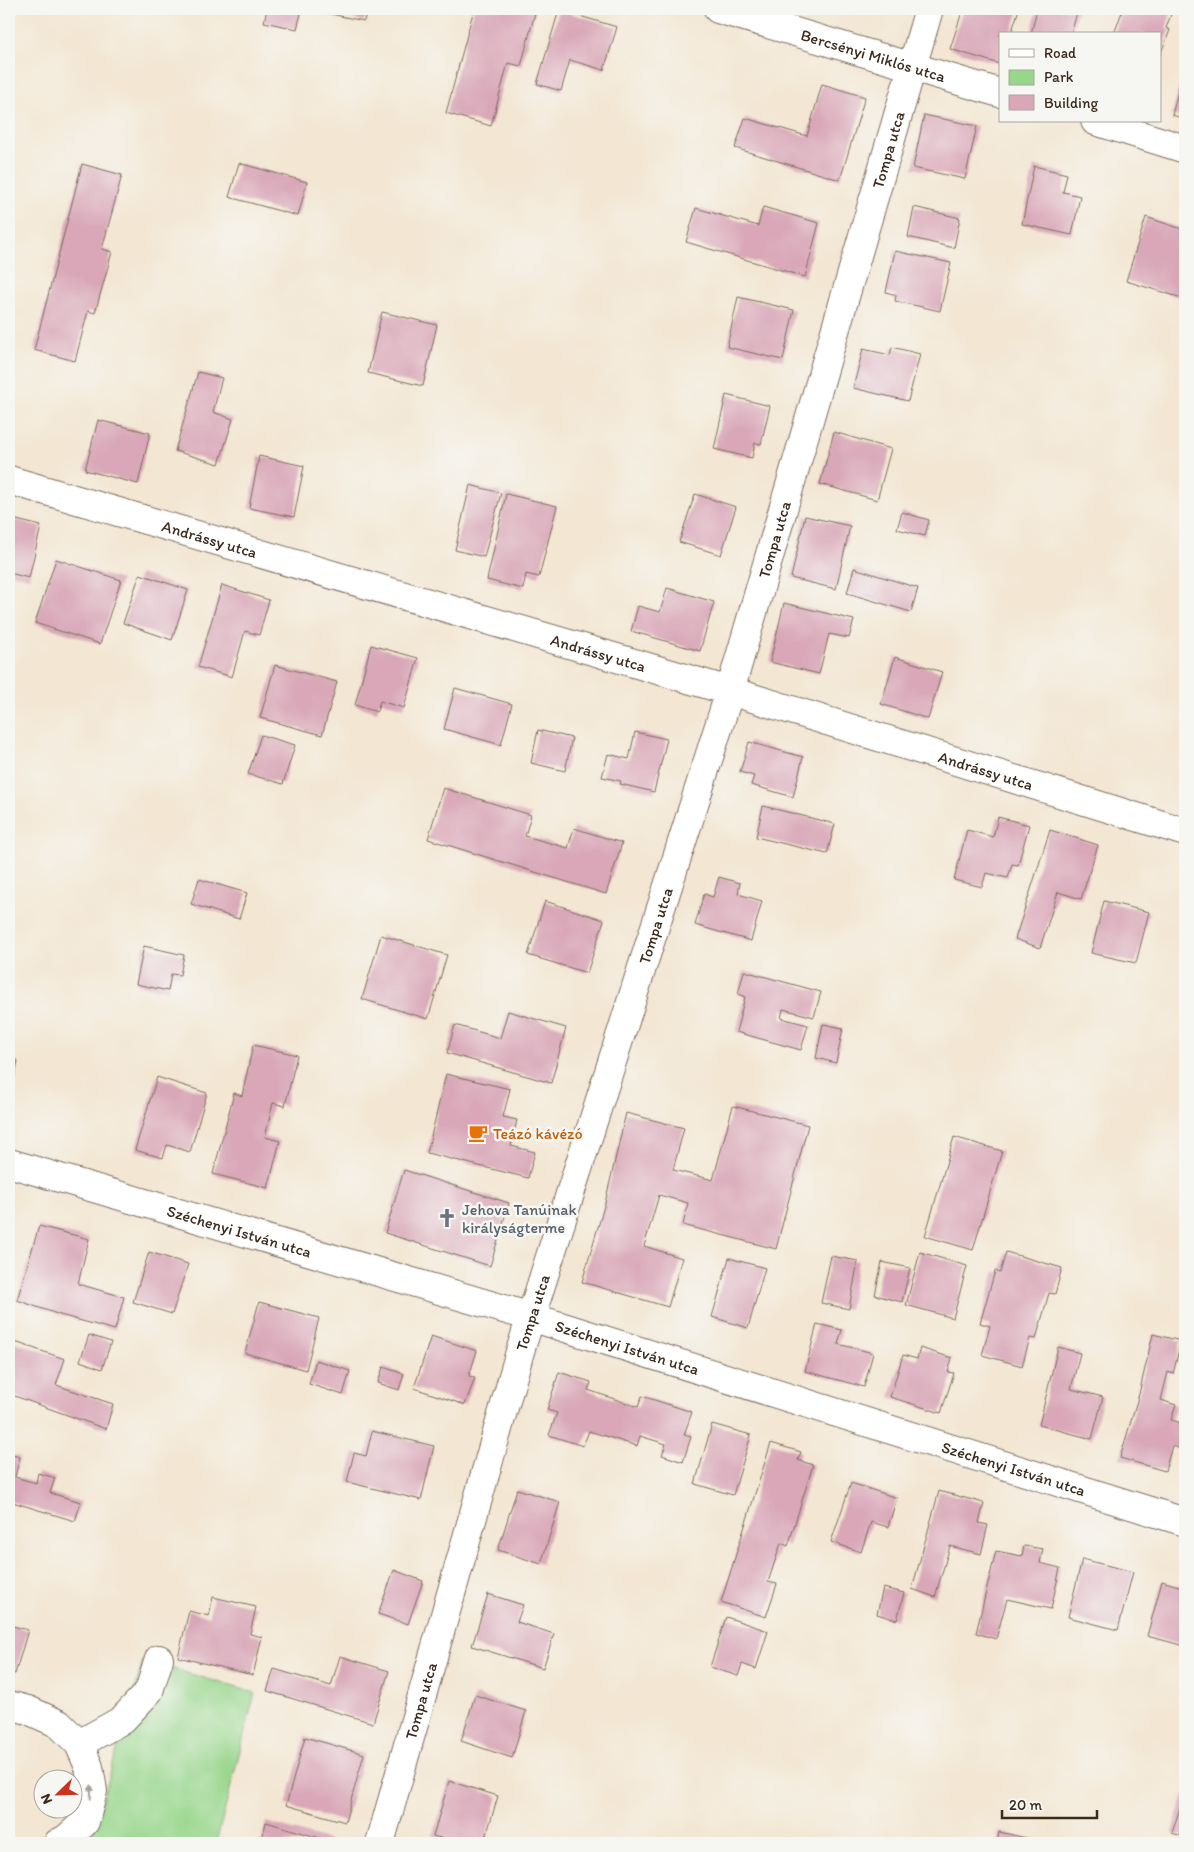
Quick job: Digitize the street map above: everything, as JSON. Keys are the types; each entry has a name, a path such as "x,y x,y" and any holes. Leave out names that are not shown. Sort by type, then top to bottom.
{"street":[{"name":"Bercsényi Miklós utca","path":"718,9 999,93"},
{"name":"Tompa utca","path":"380,1843 531,1317 730,691 929,9"},
{"path":"1098,122 1185,148"},
{"name":"Andrássy utca","path":"9,480 730,691 1185,832"},
{"name":"Széchenyi István utca","path":"10,1166 531,1317 1185,1522"},
{"path":"79,1744 122,1720 149,1691 159,1658"},
{"path":"9,1705 28,1710 59,1724 79,1744 88,1767 93,1791 85,1822 66,1839 58,1843"}],"green space":[{"path":"143,1660 255,1693 216,1843 90,1843"}],"building":[{"path":"267,9 302,9 297,29 264,22"},
{"path":"327,9 367,9 364,21 326,13"},
{"path":"474,9 536,9 521,66 508,63 491,126 446,113"},
{"path":"963,9 1019,9 1012,32 999,32 999,64 950,49"},
{"path":"1037,9 1078,9 1072,32 1031,32"},
{"path":"1123,9 1173,9 1166,28 1170,30 1162,50 1162,32 1115,32"},
{"path":"559,10 617,27 604,70 570,60 561,91 537,84"},
{"path":"1185,64 1185,119 1172,115"},
{"path":"822,84 865,97 840,180 735,148 745,118 807,136"},
{"path":"924,115 977,126 965,179 913,168"},
{"path":"239,163 307,182 298,216 229,197"},
{"path":"82,164 122,175 102,249 112,252 95,313 88,311 75,361 34,350"},
{"path":"1034,166 1067,174 1063,192 1080,196 1072,235 1022,224"},
{"path":"763,207 819,223 805,277 686,242 696,208 758,226"},
{"path":"914,207 960,218 954,248 908,237"},
{"path":"1146,217 1185,230 1185,288 1182,298 1126,281"},
{"path":"895,251 951,263 940,311 895,301 896,295 886,292"},
{"path":"738,297 794,310 783,360 727,347"},
{"path":"382,312 437,325 423,386 368,373"},
{"path":"892,347 920,354 908,401 853,388 863,349 890,355"},
{"path":"198,372 222,378 213,412 233,419 219,464 175,451"},
{"path":"726,395 770,406 761,444 755,443 752,458 714,449"},
{"path":"98,420 150,433 138,484 85,470"},
{"path":"834,432 891,449 877,500 820,484"},
{"path":"259,456 304,466 294,517 249,508"},
{"path":"470,485 501,493 484,557 455,550"},
{"path":"506,494 557,506 539,577 526,574 523,589 487,580"},
{"path":"695,494 736,507 721,555 679,542"},
{"path":"902,512 929,520 925,536 897,529"},
{"path":"805,516 850,526 836,589 791,578"},
{"path":"9,518 41,526 29,578 9,573"},
{"path":"56,559 121,580 100,644 35,623"},
{"path":"854,568 918,588 911,612 847,593"},
{"path":"140,574 188,590 172,640 123,623"},
{"path":"222,585 269,600 259,635 245,631 232,677 198,667"},
{"path":"667,588 714,602 700,651 631,631 638,606 660,612"},
{"path":"784,603 854,620 849,638 829,634 819,674 770,662"},
{"path":"371,645 418,658 404,708 380,701 377,712 355,705"},
{"path":"895,657 942,672 928,719 881,704"},
{"path":"275,665 337,682 322,735 260,718"},
{"path":"455,688 512,704 501,745 444,729"},
{"path":"538,730 572,738 565,771 531,763"},
{"path":"635,732 667,739 654,792 620,784 621,781 602,777 608,754 629,759"},
{"path":"261,735 295,745 283,784 248,774"},
{"path":"749,742 803,757 793,797 751,785 754,776 740,772"},
{"path":"443,788 531,815 525,836 568,848 574,828 622,843 606,894 428,839"},
{"path":"763,806 835,824 827,854 756,837"},
{"path":"998,817 1029,825 1018,865 1012,864 1008,878 986,873 982,887 954,880 967,830 993,837"},
{"path":"1050,830 1098,845 1081,899 1058,892 1040,948 1015,939"},
{"path":"719,877 740,883 738,894 762,901 751,941 695,925 704,894 713,897"},
{"path":"199,879 247,893 239,919 191,904"},
{"path":"545,901 604,920 587,973 528,955"},
{"path":"1104,901 1149,912 1136,963 1091,953"},
{"path":"381,935 447,955 428,1019 362,999"},
{"path":"144,946 184,955 180,975 171,974 168,991 136,984"},
{"path":"744,971 821,992 814,1017 783,1009 781,1018 808,1025 801,1050 736,1032 745,997 738,994"},
{"path":"508,1011 566,1028 551,1083 447,1053 455,1025 500,1038"},
{"path":"823,1024 843,1028 836,1063 816,1058"},
{"path":"253,1045 297,1055 285,1106 273,1103 265,1137 280,1141 268,1188 213,1174 234,1093 242,1096"},
{"path":"9,1058 18,1061 10,1097 9,1097"},
{"path":"446,1074 510,1089 503,1117 517,1120 511,1146 535,1152 528,1178 427,1153"},
{"path":"157,1077 207,1093 190,1152 167,1145 163,1158 135,1150"},
{"path":"733,1106 808,1125 776,1249 683,1225 688,1203 659,1195 644,1246 682,1258 668,1307 582,1282 605,1203 626,1113 684,1128 673,1170 713,1180"},
{"path":"954,1137 1002,1151 973,1250 925,1236"},
{"name":"Jehova Tanúinak királyságterme","path":"404,1170 509,1203 490,1266 385,1233"},
{"path":"39,1226 89,1239 78,1284 124,1297 115,1330 60,1315 17,1300"},
{"path":"149,1252 188,1264 172,1314 133,1302"},
{"path":"920,1252 967,1266 953,1318 906,1305"},
{"path":"1006,1252 1062,1268 1055,1294 1049,1293 1036,1339 1030,1338 1022,1366 982,1355 990,1326 980,1323 995,1271 1000,1273"},
{"path":"831,1256 858,1261 849,1309 821,1303"},
{"path":"729,1258 765,1268 748,1328 712,1317"},
{"path":"882,1262 910,1268 902,1302 875,1295"},
{"path":"259,1302 319,1318 306,1370 245,1353"},
{"path":"817,1324 842,1330 838,1344 873,1353 864,1387 805,1371"},
{"path":"1153,1334 1181,1341 1173,1374 1168,1372 1161,1400 1176,1405 1171,1420 1185,1424 1185,1429 1180,1449 1172,1446 1165,1471 1120,1458 1139,1394"},
{"path":"89,1335 111,1342 102,1369 80,1361"},
{"path":"431,1336 477,1351 469,1376 475,1378 465,1405 414,1388"},
{"path":"15,1342 65,1359 56,1385 113,1404 106,1429 9,1394 9,1360"},
{"path":"1058,1347 1080,1353 1071,1389 1103,1397 1092,1439 1039,1425"},
{"path":"920,1348 952,1358 948,1372 954,1373 941,1413 890,1397 903,1355 917,1359"},
{"path":"316,1360 350,1371 343,1395 309,1384"},
{"path":"383,1367 404,1374 399,1390 378,1383"},
{"path":"559,1372 591,1382 588,1390 638,1407 642,1396 692,1412 684,1435 691,1437 683,1462 662,1455 666,1444 640,1436 637,1446 589,1431 583,1446 549,1435 557,1413 547,1410"},
{"path":"712,1424 751,1435 733,1495 695,1484"},
{"path":"372,1431 434,1446 421,1500 347,1482 354,1453 366,1456"},
{"path":"771,1443 801,1452 798,1460 813,1465 788,1546 781,1543 768,1582 777,1584 766,1617 721,1602"},
{"path":"9,1454 20,1457 15,1477 36,1483 38,1473 55,1478 50,1493 81,1502 75,1521 9,1501"},
{"path":"851,1483 897,1498 888,1527 871,1522 861,1552 831,1542"},
{"path":"517,1489 560,1502 541,1564 498,1550"},
{"path":"939,1491 984,1503 979,1523 988,1525 981,1554 950,1546 935,1597 912,1589"},
{"path":"1024,1546 1043,1549 1040,1563 1060,1568 1051,1609 1007,1599 996,1639 976,1633 996,1551 1022,1556"},
{"path":"1082,1559 1133,1572 1118,1630 1068,1617"},
{"path":"394,1570 423,1581 408,1624 378,1614"},
{"path":"1162,1581 1185,1588 1185,1646 1147,1636"},
{"path":"883,1588 904,1593 897,1620 877,1614"},
{"path":"488,1594 523,1605 517,1622 554,1634 543,1668 472,1646"},
{"path":"213,1597 256,1607 250,1634 262,1637 253,1675 178,1657 189,1611 209,1616"},
{"path":"726,1617 768,1631 756,1669 742,1664 738,1676 710,1667"},
{"path":"9,1625 28,1630 15,1674 9,1672"},
{"path":"340,1656 389,1671 373,1723 267,1691 274,1669 331,1686"},
{"path":"475,1695 526,1711 512,1758 461,1741"},
{"path":"305,1737 364,1754 345,1822 286,1805"},
{"path":"449,1781 498,1796 484,1843 458,1843 433,1836"},
{"path":"1185,1792 1185,1837 1172,1833"},
{"path":"266,1822 337,1843 261,1843"},
{"path":"999,1832 1045,1842 1045,1843 997,1843"}],"place":[{"name":"Teázó kávézó","path":"478,1133"},
{"name":"Jehova Tanúinak királyságterme","path":"447,1218"}]}
